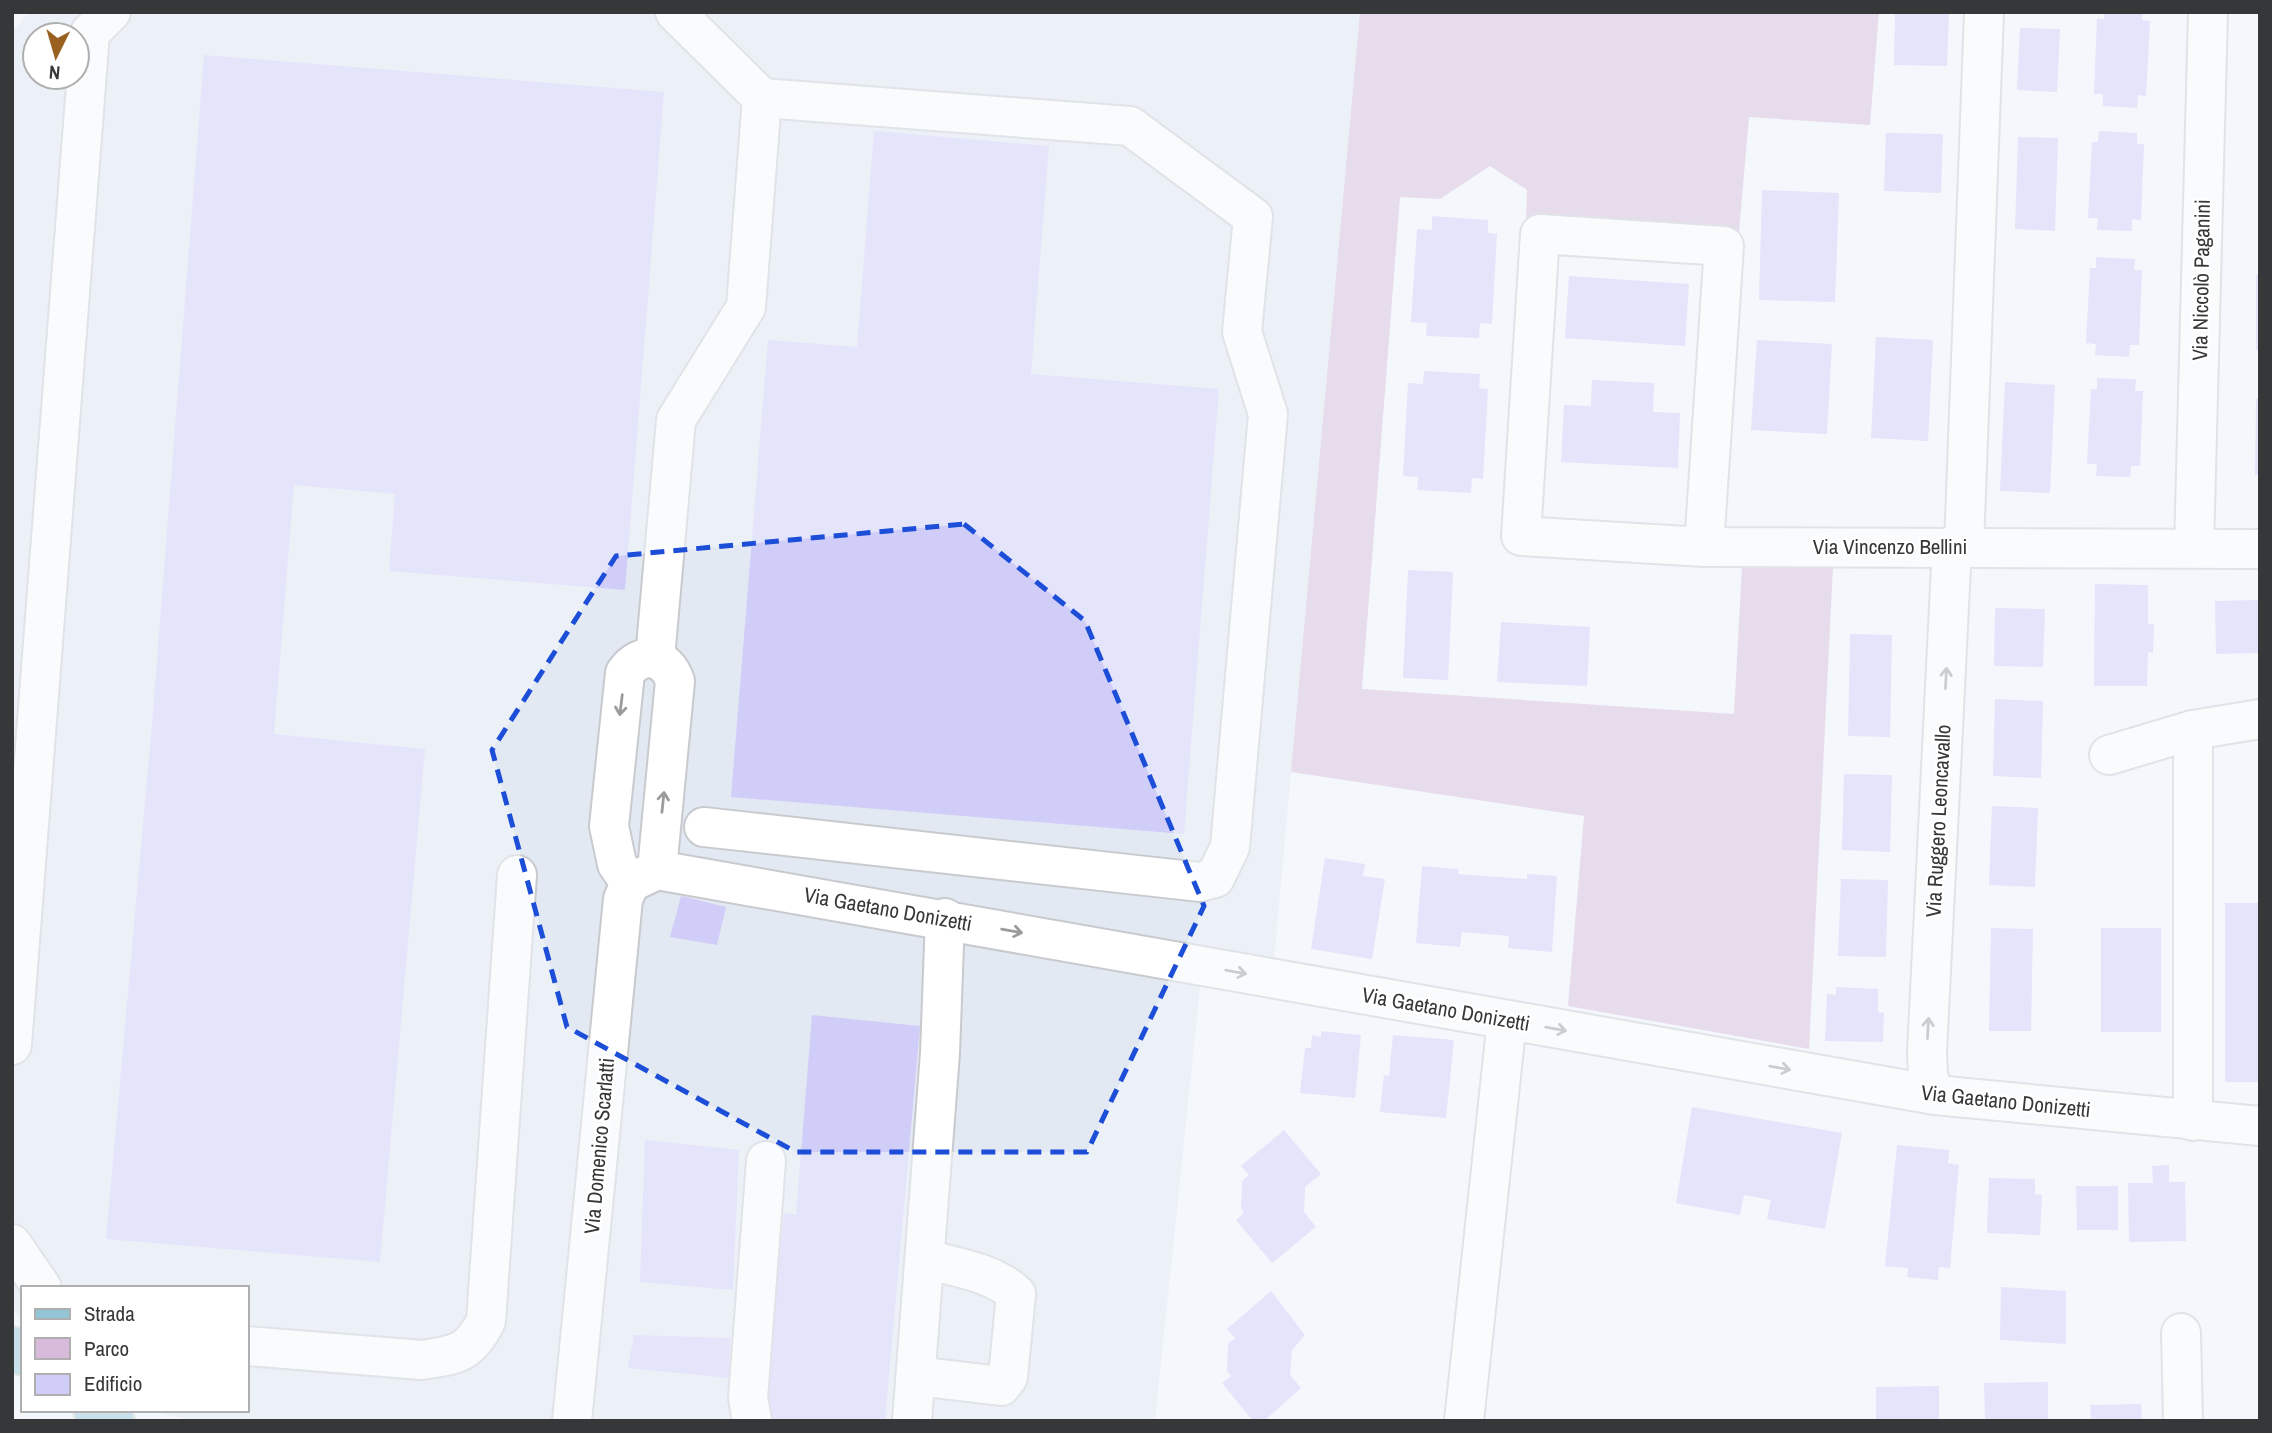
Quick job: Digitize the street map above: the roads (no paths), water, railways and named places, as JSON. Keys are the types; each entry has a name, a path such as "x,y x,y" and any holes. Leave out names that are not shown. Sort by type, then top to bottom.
{"main road":[{"path":"97,1412 115,1421"}],"street":[{"path":"12,1045 26,676 90,33 111,12"},
{"path":"675,12 762,98 1130,126 1253,218 1242,332 1268,414 1230,847 1223,867 1215,878 1200,882 704,827"},
{"name":"Via Ruggero Leoncavallo","path":"1935,1095 1928,1076 1927,1052 1958,546 1984,12"},
{"name":"Via Niccolò Paganini","path":"2194,548 2208,12"},
{"path":"641,877 617,864 609,826 625,673 632,662 655,658 676,420 746,307 762,98"},
{"name":"Via Vincenzo Bellini","path":"1704,547 1724,246 1540,234 1521,536 1704,547 2260,549"},
{"name":"Via Domenico Scarlatti","path":"572,1421 622,912 641,877 675,681 671,670 655,658"},
{"path":"2109,755 2193,730 2260,719"},
{"path":"2193,730 2193,1121"},
{"path":"863,905 874,857 891,848"},
{"path":"248,1346 422,1360 449,1356 475,1343 486,1321 517,875"},
{"name":"Via Gaetano Donizetti","path":"641,877 945,918 1935,1095 2260,1126"},
{"path":"912,1421 940,1053 945,918"},
{"path":"1464,1421 1507,1020"},
{"path":"752,1421 748,1398 766,1161"},
{"path":"12,1244 41,1286"},
{"path":"916,1376 1000,1386 1008,1377 1016,1294 1006,1284 925,1259"},
{"path":"2181,1333 2183,1421"}]}
